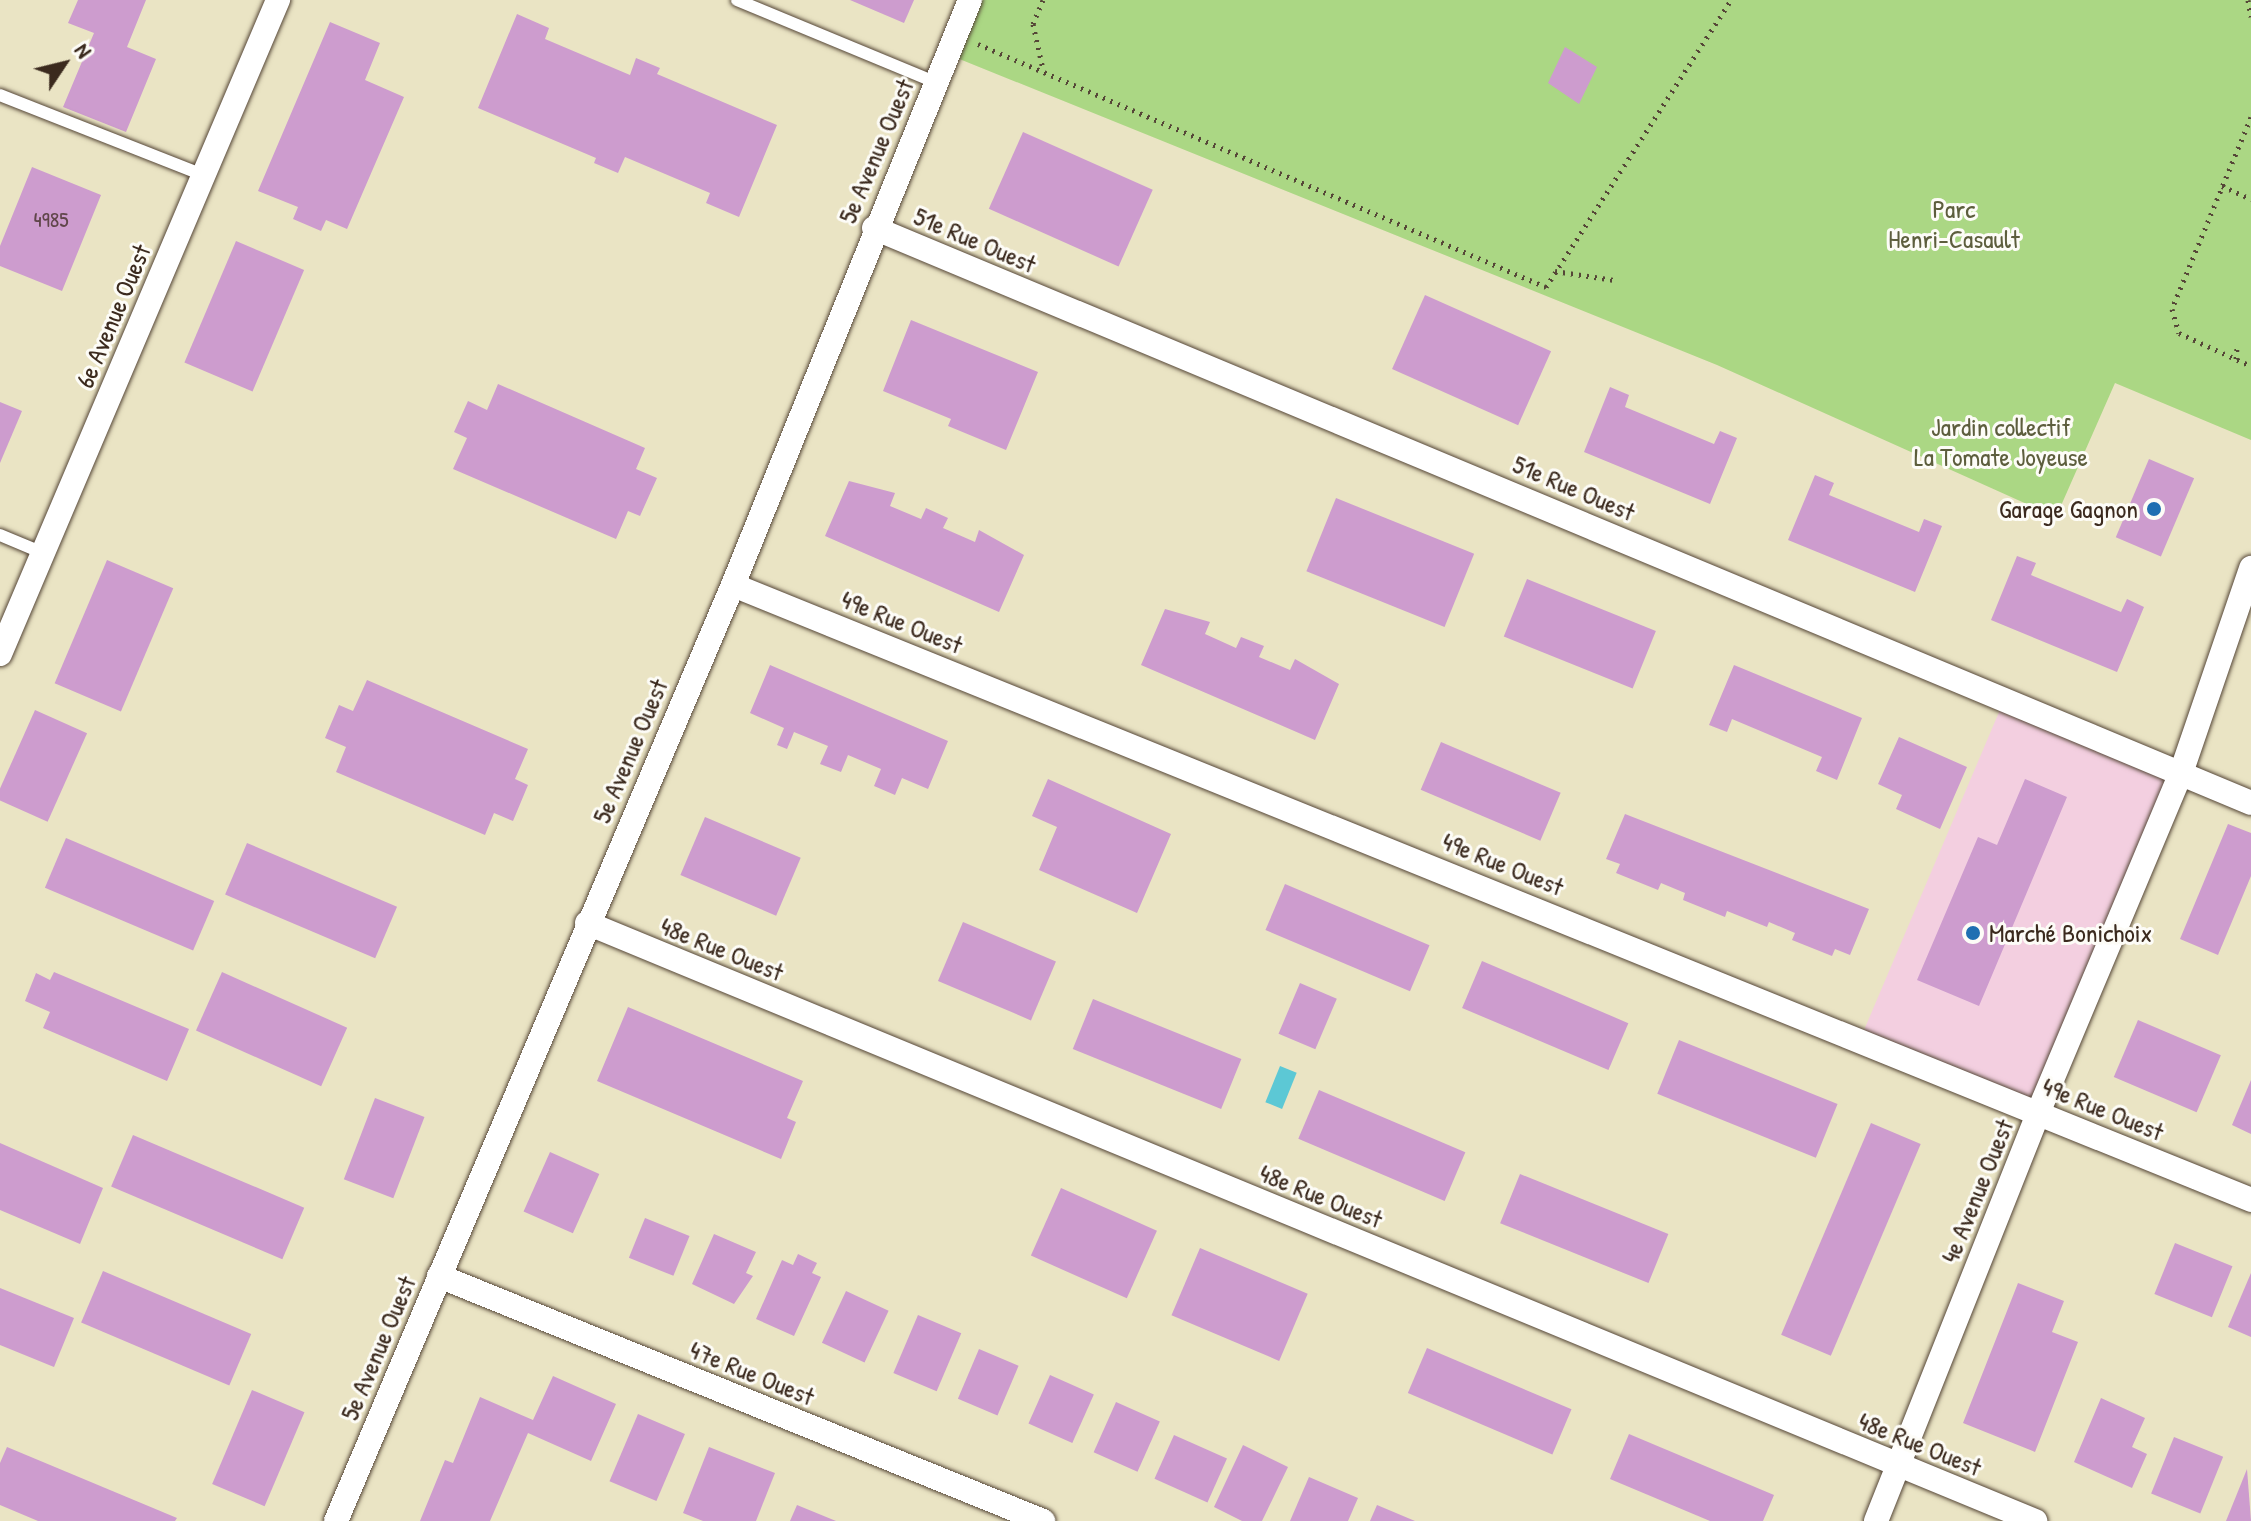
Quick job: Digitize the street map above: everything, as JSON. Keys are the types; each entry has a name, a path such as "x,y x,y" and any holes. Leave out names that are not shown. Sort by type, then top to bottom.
{"street":[{"name":"6e Avenue Ouest","path":"0,654 6,626 43,553 278,0"},
{"name":"5e Avenue Ouest","path":"336,1521 587,923 733,585 874,228 970,0"},
{"name":"51e Rue Ouest","path":"874,228 2251,803"},
{"name":"4e Avenue Ouest","path":"1876,1521 2038,1113 2181,773 2251,568"},
{"name":"49e Rue Ouest","path":"733,585 2251,1200"},
{"name":"48e Rue Ouest","path":"587,923 2035,1521"},
{"name":"47e Rue Ouest","path":"439,1276 1043,1521"}],"lane":[{"path":"737,0 935,82"},
{"path":"0,95 203,175"},
{"path":"0,535 43,553"}],"path":[{"path":"1043,0 1033,24 1043,69"},
{"path":"955,34 1043,69 1546,287 1731,0"},
{"path":"2251,1 2251,17"},
{"path":"2251,117 2172,309 2179,333 2251,366"},
{"path":"2222,186 2251,199"},
{"path":"1555,271 1614,280"},
{"path":"2236,359 2237,347"}],"shaded area":[{"path":"2005,698 2181,773 2036,1113 1860,1039"}],"green space":[{"name":"Parc Henri-Casault","path":"970,0 2251,0 2251,440 2115,383 2056,517 1717,365 947,54"}],"water":[{"path":"1280,1066 1297,1073 1282,1109 1265,1102"}],"building":[{"path":"78,0 146,0 127,47 156,59 126,132 63,107 94,33 68,23"},
{"path":"850,0 914,0 904,23"},
{"path":"517,14 549,28 545,39 630,75 636,58 660,68 657,74 777,125 739,217 706,203 710,193 625,157 618,173 594,163 596,158 478,108"},
{"path":"330,22 380,43 365,80 404,97 347,229 326,220 321,231 293,219 298,207 258,191"},
{"path":"1565,47 1597,67 1579,104 1548,83"},
{"path":"1023,132 1153,190 1119,266 989,209"},
{"path":"32,167 101,195 62,291 0,266 0,246"},
{"path":"236,241 304,270 253,391 184,363"},
{"path":"1425,295 1551,351 1518,425 1392,369"},
{"path":"911,320 1038,372 1006,450 948,426 951,419 883,391"},
{"path":"498,384 645,448 636,469 657,478 640,516 628,511 616,539 453,469 467,438 454,432 468,401 487,410"},
{"path":"1610,387 1629,395 1625,407 1714,444 1720,431 1737,438 1710,504 1584,452"},
{"path":"0,402 22,411 0,463"},
{"path":"2149,459 2194,478 2161,556 2116,537"},
{"path":"1815,475 1834,483 1829,495 1919,532 1924,519 1942,526 1915,592 1788,540"},
{"path":"849,481 895,493 890,506 921,519 926,508 948,518 943,528 975,542 979,530 1024,555 999,612 825,536"},
{"path":"1336,498 1474,554 1445,627 1306,571"},
{"path":"2017,556 2036,563 2031,575 2121,612 2127,599 2144,607 2117,672 1991,620"},
{"path":"107,560 173,588 121,711 55,683"},
{"path":"1527,579 1656,631 1633,689 1504,636"},
{"path":"1165,609 1210,622 1205,634 1236,648 1241,637 1264,646 1259,657 1290,670 1295,659 1339,684 1315,740 1141,665"},
{"path":"770,665 948,741 928,789 902,778 895,795 874,786 881,769 848,755 841,772 820,764 828,746 794,732 787,749 777,745 784,728 750,713"},
{"path":"1734,665 1862,718 1837,780 1816,771 1822,757 1732,719 1727,732 1709,725"},
{"path":"367,680 528,749 515,779 528,785 513,821 494,813 485,835 336,772 346,747 325,738 339,705 353,711"},
{"path":"35,710 87,733 48,822 0,801 0,789"},
{"path":"1899,737 1967,767 1940,829 1896,809 1902,795 1878,784"},
{"path":"1441,742 1561,793 1540,841 1421,790"},
{"path":"1048,779 1171,834 1137,913 1039,870 1057,827 1032,816"},
{"path":"2025,779 2067,797 1979,1006 1917,980 1978,837 1997,845"},
{"path":"1625,814 1869,909 1850,955 1835,949 1832,956 1792,940 1795,933 1769,922 1767,927 1727,911 1725,917 1683,900 1685,893 1661,883 1658,890 1616,873 1620,864 1606,859"},
{"path":"705,817 801,858 776,916 680,875"},
{"path":"2228,824 2251,833 2251,876 2218,955 2180,939"},
{"path":"66,838 214,901 193,951 45,888"},
{"path":"247,843 397,907 375,958 225,895"},
{"path":"1285,884 1430,945 1410,991 1265,930"},
{"path":"963,922 1056,961 1031,1020 938,981"},
{"path":"1482,961 1628,1023 1608,1070 1462,1008"},
{"path":"54,972 189,1029 167,1081 43,1028 50,1012 25,1001 36,973 50,980"},
{"path":"222,972 347,1028 321,1086 196,1030"},
{"path":"1300,983 1337,999 1315,1049 1279,1034"},
{"path":"1093,999 1241,1059 1221,1109 1073,1049"},
{"path":"628,1007 803,1081 787,1118 796,1122 781,1159 597,1081"},
{"path":"2138,1020 2221,1055 2197,1112 2114,1077"},
{"path":"1679,1040 1838,1104 1816,1158 1657,1094"},
{"path":"2251,1080 2251,1134 2232,1125"},
{"path":"1319,1090 1465,1152 1445,1201 1298,1139"},
{"path":"375,1098 424,1117 393,1198 344,1179"},
{"path":"1871,1123 1921,1144 1831,1356 1781,1335"},
{"path":"133,1135 304,1208 282,1259 111,1187"},
{"path":"0,1143 103,1188 80,1244 0,1210"},
{"path":"550,1152 599,1174 573,1233 524,1211"},
{"path":"1520,1174 1668,1234 1648,1283 1500,1223"},
{"path":"1061,1188 1157,1231 1127,1298 1031,1256"},
{"path":"645,1218 690,1236 673,1276 629,1258"},
{"path":"714,1234 756,1252 746,1273 753,1276 734,1304 692,1284"},
{"path":"2175,1243 2232,1266 2212,1317 2154,1294"},
{"path":"1200,1248 1308,1294 1279,1361 1171,1315"},
{"path":"798,1254 817,1263 812,1273 821,1277 794,1336 756,1319 782,1260 793,1265"},
{"path":"103,1271 251,1334 229,1385 81,1323"},
{"path":"2251,1273 2251,1337 2228,1327"},
{"path":"2018,1283 2064,1301 2052,1332 2078,1342 2035,1452 1963,1423"},
{"path":"0,1288 74,1318 54,1367 0,1345"},
{"path":"846,1291 889,1311 865,1363 822,1343"},
{"path":"918,1315 961,1333 937,1391 893,1373"},
{"path":"1427,1348 1572,1409 1552,1454 1408,1393"},
{"path":"979,1349 1019,1366 997,1416 958,1399"},
{"path":"1050,1375 1094,1395 1072,1443 1028,1423"},
{"path":"553,1376 616,1404 591,1461 528,1433 490,1521 420,1521 445,1460 453,1463 480,1397 533,1420"},
{"path":"252,1390 304,1412 265,1506 212,1484"},
{"path":"2101,1398 2145,1418 2132,1447 2147,1454 2132,1488 2074,1462"},
{"path":"1116,1402 1160,1422 1137,1472 1094,1452"},
{"path":"638,1414 685,1434 656,1501 609,1481"},
{"path":"1629,1434 1774,1495 1763,1521 1710,1521 1610,1479"},
{"path":"1174,1435 1227,1459 1207,1502 1154,1479"},
{"path":"2174,1437 2223,1457 2200,1513 2151,1494"},
{"path":"1243,1445 1288,1467 1262,1521 1242,1521 1214,1507"},
{"path":"7,1447 177,1518 175,1521 38,1521 0,1505 0,1463"},
{"path":"709,1447 775,1473 756,1521 703,1521 683,1513"},
{"path":"2247,1469 2251,1521 2226,1521"},
{"path":"1309,1477 1358,1498 1348,1521 1290,1521"},
{"path":"797,1505 836,1521 790,1521"},
{"path":"1377,1505 1415,1521 1370,1521"}],"place":[{"name":"Garage Gagnon","path":"2154,509"},
{"name":"Marché Bonichoix","path":"1973,933"}],"park label":[{"name":"Jardin collectif La Tomate Joyeuse","path":"2001,442"}]}
